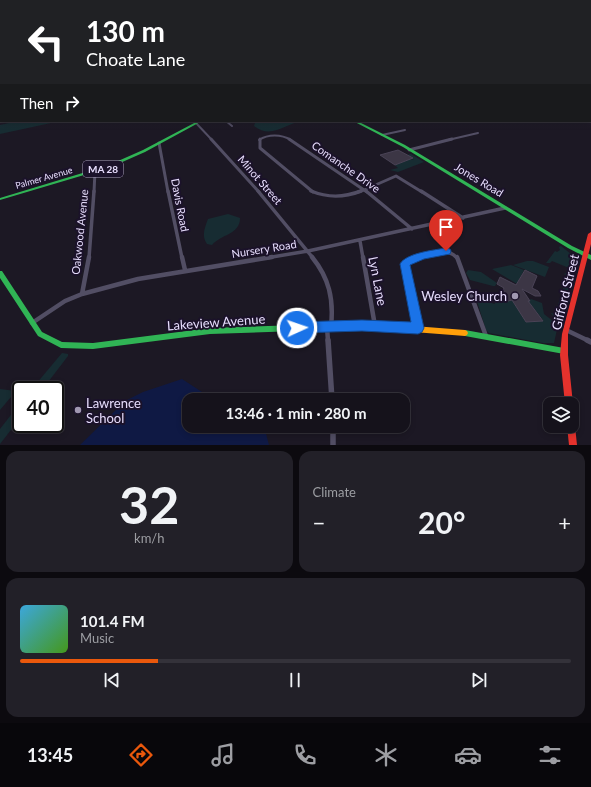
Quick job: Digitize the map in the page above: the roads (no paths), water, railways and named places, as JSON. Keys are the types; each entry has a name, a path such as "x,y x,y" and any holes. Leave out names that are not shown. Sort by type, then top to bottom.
{"main road":[{"name":"Palmer Avenue","path":"0,199 95,172 121,162 198,122"},
{"name":"Jones Road","path":"357,122 409,150 588,257"},
{"name":"Gifford Street","path":"568,397 564,351 566,330 588,257 591,234"},
{"name":"Lakeview Avenue","path":"0,273 32,324 40,334 54,343 81,346 119,344 180,334 210,331 329,326 375,326 418,328 486,336 564,351"},
{"path":"572,433 573,445"}],"street":[{"name":"Minot Street","path":"198,122 243,173 323,270 329,284 332,302 329,326 332,393"},
{"path":"227,122 232,126"},
{"path":"382,135 405,130"},
{"path":"409,150 478,133"},
{"name":"Comanche Drive","path":"364,190 341,198 332,198 313,193 286,172 260,148 259,140 263,137 273,135 287,138 364,190 412,229"},
{"name":"Davis Road","path":"159,143 185,270"},
{"name":"Oakwood Avenue","path":"82,294 89,257 95,172"},
{"path":"364,190 396,176 463,218"},
{"name":"Nursery Road","path":"32,324 59,304 82,294 138,279 360,241 505,208"},
{"name":"Lyn Lane","path":"360,241 375,326"},
{"path":"418,328 405,264 407,261 446,251 453,254 459,261 486,336"},
{"path":"566,330 591,342"},
{"path":"333,433 333,445"}],"water":[{"path":"182,379 202,392 206,393 182,393 182,433 266,433 269,445 80,445 125,401 143,392"}],"place":[{"name":"Wesley Church","path":"515,296"},
{"name":"Lawrence School","path":"78,410"}]}
